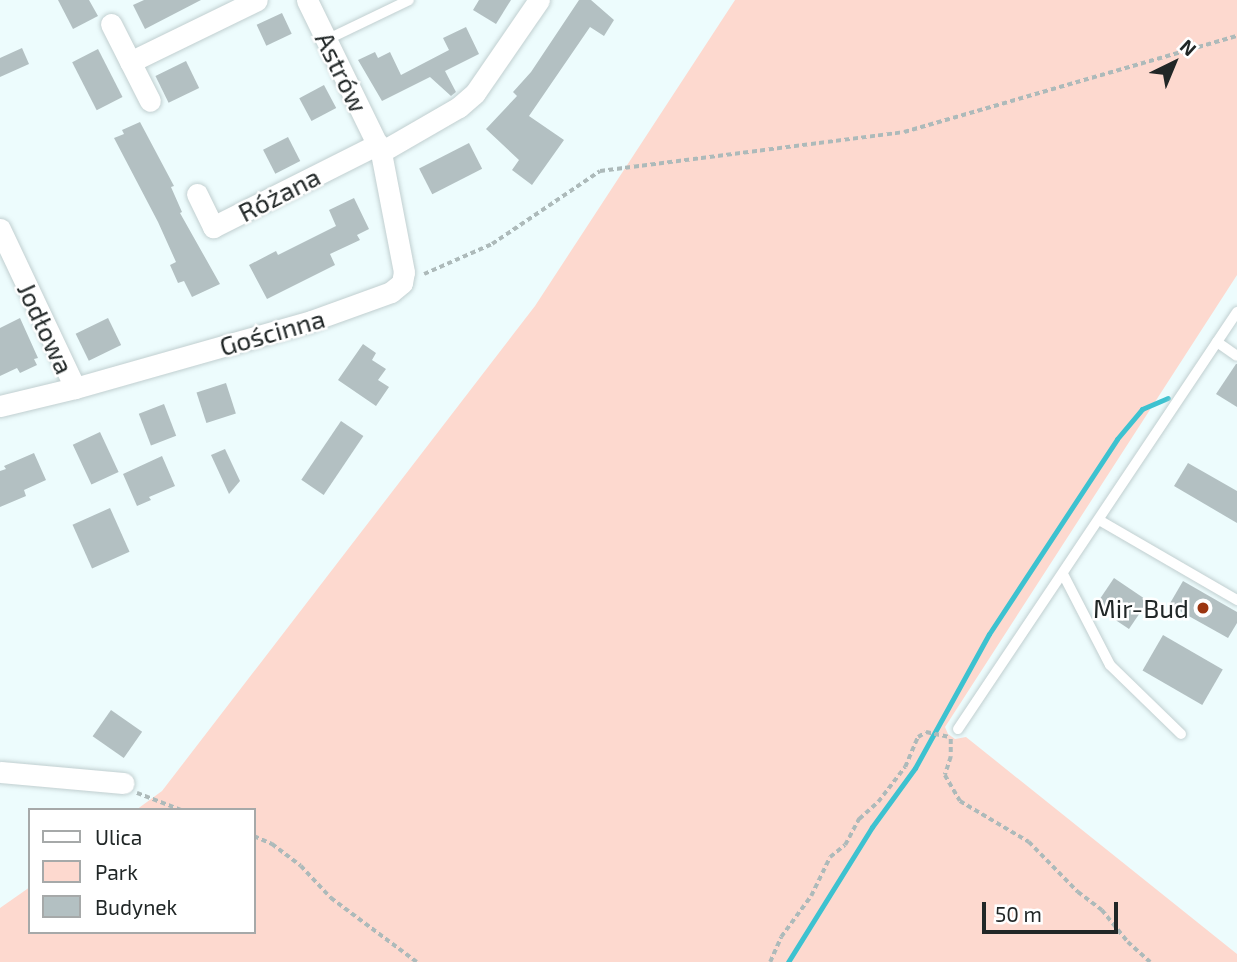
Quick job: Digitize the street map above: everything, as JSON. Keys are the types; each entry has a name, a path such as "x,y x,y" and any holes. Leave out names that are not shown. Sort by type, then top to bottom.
{"street":[{"path":"130,62 257,0"},
{"name":"Astrów","path":"307,0 379,148"},
{"name":"Różana","path":"197,194 214,227 458,107 475,93 539,0"},
{"path":"111,24 150,102"},
{"path":"379,148 404,272 402,283"},
{"name":"Jodłowa","path":"0,229 75,388"},
{"name":"Gościnna","path":"0,406 75,388 332,315 391,292 402,283"},
{"path":"0,772 124,783"}],"lane":[{"path":"326,40 410,0"},
{"path":"955,734 1237,312"},
{"path":"1217,342 1237,356"},
{"path":"1099,520 1237,600"},
{"path":"1063,574 1110,665 1181,734"}],"path":[{"path":"402,283 492,244 600,171 904,132 1237,36"},
{"path":"771,962 781,937 811,896 830,857 845,845 859,819 878,802 905,767 918,737 926,732 955,734 945,775 960,801 1029,842 1079,892 1102,910 1128,943 1150,962"},
{"path":"124,783 159,803 175,808"},
{"path":"256,837 272,844 301,866 331,898 417,962"}],"green space":[{"path":"735,0 1237,0 1237,275 945,727 948,734 955,739 966,737 1237,954 1237,962 0,962 0,908 28,888 28,934 256,934 256,808 139,808 162,791 535,306"}],"building":[{"path":"58,0 89,0 98,16 73,29"},
{"path":"144,0 201,0 145,29 133,5"},
{"path":"479,0 511,0 496,24 473,10"},
{"path":"579,0 591,0 614,20 604,36 590,27 529,116 564,140 532,185 512,170 519,160 486,129 517,96 513,92 531,72"},
{"path":"282,13 292,34 266,46 257,25"},
{"path":"466,27 479,54 445,71 456,92 451,96 430,77 382,101 358,60 375,52 378,58 390,52 401,75 449,50 443,38"},
{"path":"22,48 29,64 0,77 0,58"},
{"path":"98,49 123,97 97,110 72,62"},
{"path":"186,61 199,88 169,103 155,76"},
{"path":"324,85 336,108 311,121 299,98"},
{"path":"140,122 174,186 171,187 182,212 180,213 220,284 192,297 184,281 178,283 170,265 176,262 114,138 124,134 122,130"},
{"path":"288,137 300,161 275,174 263,150"},
{"path":"469,143 482,169 432,194 419,168"},
{"path":"354,198 369,229 357,235 360,240 330,254 335,265 267,299 249,265 276,251 278,255 336,226 329,210"},
{"path":"20,318 38,358 34,359 37,365 20,373 17,368 0,376 0,328"},
{"path":"108,318 121,345 89,361 76,334"},
{"path":"363,344 376,353 372,360 386,369 378,380 389,387 376,406 338,380"},
{"path":"1237,364 1237,407 1216,394"},
{"path":"226,383 236,413 206,423 197,393"},
{"path":"164,404 176,436 151,445 139,414"},
{"path":"341,421 363,436 324,495 301,480"},
{"path":"100,432 119,472 91,485 73,445"},
{"path":"225,449 240,481 229,494 211,455"},
{"path":"34,453 46,480 24,490 26,496 0,507 0,471 6,469 4,466"},
{"path":"162,456 175,486 149,497 151,500 137,506 123,474"},
{"path":"1188,463 1237,491 1237,523 1174,486"},
{"path":"110,508 130,552 92,569 73,525"},
{"path":"1114,578 1148,601 1129,629 1095,606"},
{"name":"Mir-Bud","path":"1183,581 1237,612 1237,623 1228,638 1169,605"},
{"path":"1163,635 1223,670 1202,705 1142,671"},
{"path":"111,710 142,732 124,758 93,736"}],"waterway":[{"path":"788,962 872,827 915,768 989,634 1117,439 1142,409 1168,398"}],"place":[{"name":"Mir-Bud","path":"1203,608"}]}
